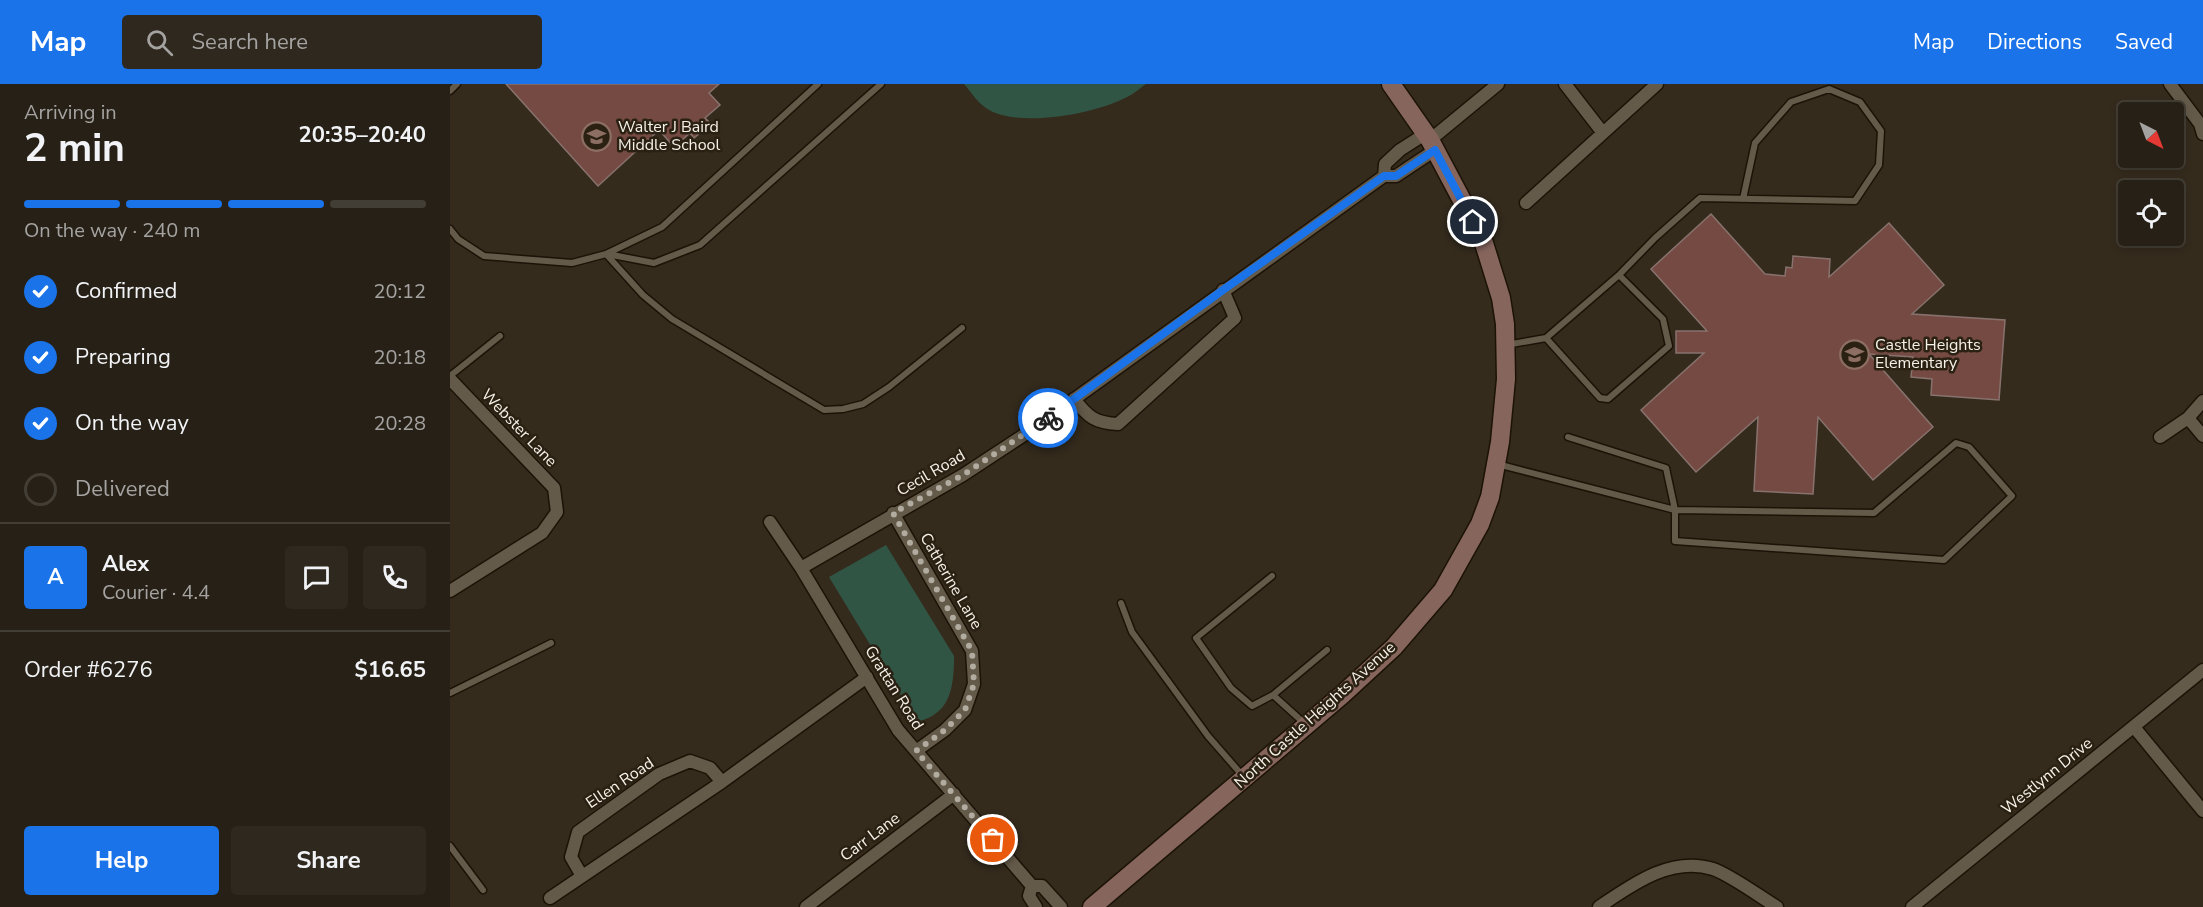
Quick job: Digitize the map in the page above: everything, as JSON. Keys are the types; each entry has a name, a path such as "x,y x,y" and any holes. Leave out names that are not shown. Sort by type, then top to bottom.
{"street":[{"name":"North Castle Heights Avenue","path":"1092,907 1307,725 1394,647 1443,590 1480,524 1490,497 1506,379 1506,345 1501,298 1483,240 1430,141 1391,84"},
{"path":"1430,141 1400,150 1385,164 1384,176 1396,176 1430,141 1498,84"},
{"path":"1565,84 1603,134"},
{"path":"1526,203 1657,84"},
{"path":"2170,84 2200,123 2203,134"},
{"name":"Cecil Road","path":"801,568 893,513 963,475 1074,399 1384,176"},
{"path":"1074,399 1084,412 1100,423 1118,424 1235,318 1223,290"},
{"name":"Webster Lane","path":"450,378 554,488 557,512 542,533 450,591"},
{"path":"2160,437 2188,418 2203,401"},
{"path":"2188,418 2203,436"},
{"name":"Catherine Lane","path":"893,513 972,651 974,684 965,710 945,730 916,751"},
{"name":"Grattan Road","path":"770,522 801,568 898,730 1032,886"},
{"name":"Westlynn Drive","path":"1912,907 2203,670"},
{"path":"550,898 722,782 867,677"},
{"path":"2134,728 2203,811"},
{"name":"Ellen Road","path":"582,876 571,858 578,832 658,774 690,761 710,768 722,782"},
{"name":"Carr Lane","path":"806,907 954,794"},
{"path":"1599,907 1640,879 1685,864 1715,869 1777,907"},
{"path":"1036,907 1029,896 1032,886 1042,886 1061,907"}],"lane":[{"path":"450,91 457,84"},
{"path":"450,229 458,239 484,256 572,263 606,254 662,227 818,84"},
{"path":"606,254 654,263 700,245 881,84"},
{"path":"1506,345 1546,338 1619,275 1655,238 1700,198 1743,199 1855,201 1880,165 1881,131 1860,102 1829,89 1791,102 1755,142 1743,199"},
{"path":"606,254 642,296 672,319 824,410 843,409 863,404 889,387 962,328"},
{"path":"1546,338 1600,398 1608,399 1669,346 1663,319 1619,275"},
{"path":"450,378 500,336"},
{"path":"1496,464 1675,510 1874,513 1956,443 1969,447 2012,496 1944,560 1675,541 1675,510 1666,468 1568,437"},
{"path":"1272,576 1196,638 1231,688 1252,706 1273,695 1327,650"},
{"path":"1121,603 1132,632 1208,736 1245,778"},
{"path":"450,693 551,643"},
{"path":"1273,695 1307,725"},
{"path":"450,846 483,890"}],"green space":[{"path":"964,84 1146,84 1130,96 1096,109 1056,117 1016,118 986,108"},
{"path":"886,545 954,656 953,680 946,703 933,715 917,722 829,577"}],"building":[{"name":"Walter J Baird Middle School","path":"506,84 719,84 709,93 720,105 705,118 711,124 694,138 690,133 674,147 659,130 598,186"},
{"name":"Castle Heights Elementary","path":"1711,214 1765,274 1785,276 1786,267 1792,268 1793,256 1830,259 1829,277 1889,223 1944,285 1912,314 2005,320 1999,400 1931,395 1932,379 1911,377 1913,357 1869,354 1933,427 1873,480 1818,417 1813,494 1754,491 1758,417 1696,472 1641,410 1704,353 1676,353 1676,331 1707,331 1651,269"}],"way so far":[{"path":"993,840 916,751 945,730 965,710 974,684 972,651 893,513 963,475 1048,418"}],"place":[{"name":"Walter J Baird Middle School","path":"597,136"},
{"name":"Castle Heights Elementary","path":"1854,354"}],"route":[{"path":"1048,418 1384,176 1396,176 1435,150 1473,222"}]}
